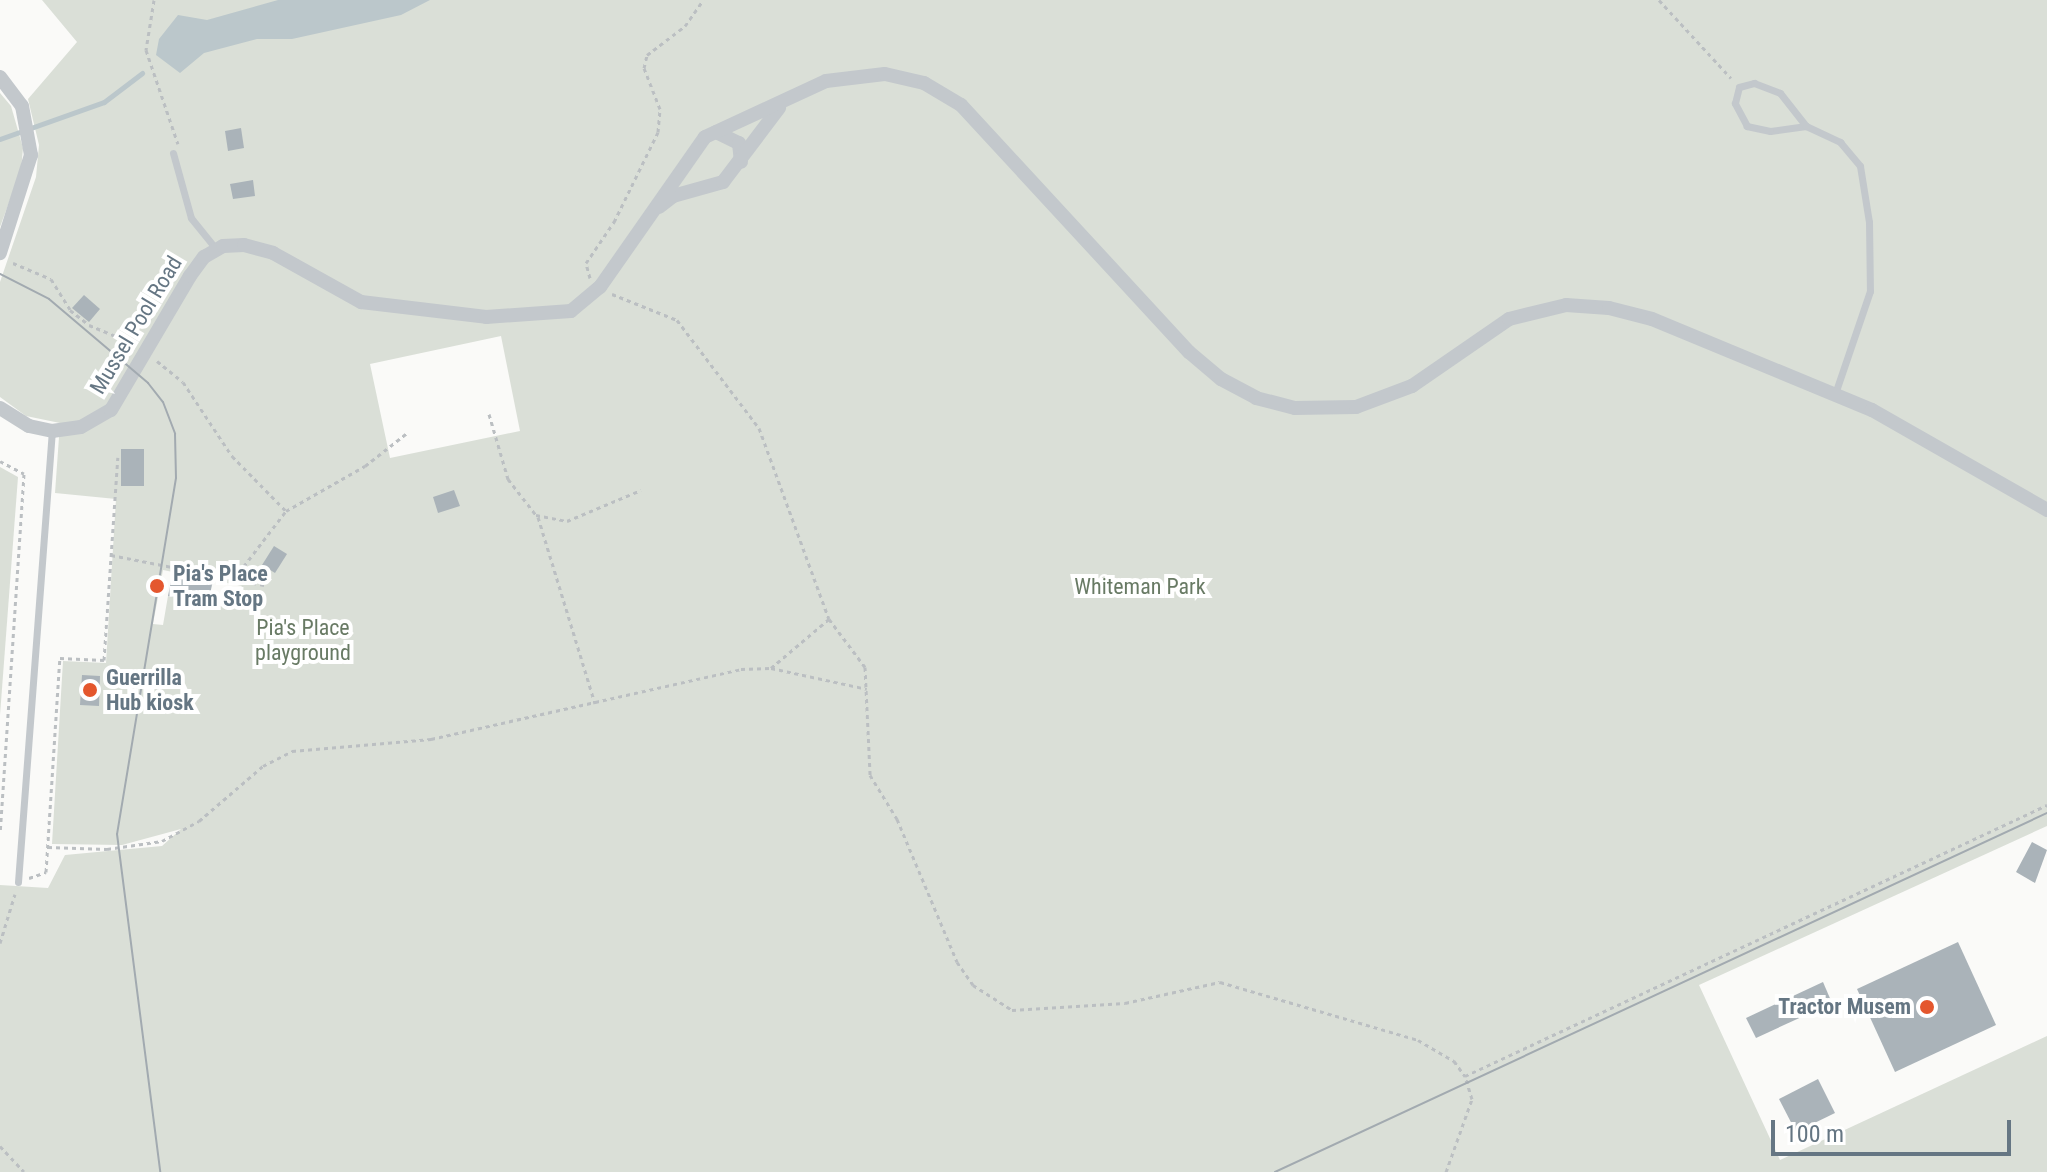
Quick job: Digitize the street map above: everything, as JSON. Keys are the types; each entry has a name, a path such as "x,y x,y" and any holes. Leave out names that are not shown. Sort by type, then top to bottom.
{"street":[{"path":"643,225 699,143 712,132 754,118 826,81 866,73 904,77 945,94 977,121 1205,367 1274,404 1319,410 1376,402 1412,386 1492,328 1566,305 1609,308 1652,319 1835,394 2047,510"},
{"path":"0,77 26,118 29,136 27,174 0,256"},
{"path":"643,225 665,200 712,187 738,167 789,98"},
{"path":"712,132 729,134 739,143 738,167"},
{"name":"Mussel Pool Road","path":"52,431 81,427 111,410 190,276 216,249 244,245 273,253 361,302 459,314 571,311 600,287 643,225"},
{"path":"0,408 29,426 52,431"}],"lane":[{"path":"1806,126 1770,131 1747,126 1735,103 1739,87 1754,83 1773,88 1806,126 1840,142 1854,157 1869,222 1870,291 1835,394"},
{"path":"173,153 191,218 216,249"},
{"path":"18,880 52,431"}],"path":[{"path":"154,0 146,50 175,124 179,143 171,146 173,153"},
{"path":"703,0 685,26 645,62 660,109 658,132 614,222 586,263 586,272 600,287 677,320 751,414 772,454 796,540 829,619 861,658 867,689 870,775 897,819 957,962 981,992 1012,1010 1125,1003 1220,982 1418,1040 1454,1061 1465,1076 1472,1099 1446,1172"},
{"path":"1659,0 1739,87"},
{"path":"0,256 44,274 70,310 89,325 147,353 183,382 232,456 286,511"},
{"path":"489,414 508,479 536,515 595,704"},
{"path":"234,579 286,511 365,466 407,433"},
{"path":"0,943 18,880 46,872 60,658 104,660 118,457"},
{"path":"0,461 24,474 0,833"},
{"path":"536,515 567,521 641,490"},
{"path":"110,555 264,585"},
{"path":"771,668 829,619"},
{"path":"48,847 107,849 162,841 199,821 263,766 292,751 431,739 741,669 771,668 867,689"},
{"path":"1465,1076 2047,805"},
{"path":"0,1146 24,1172"}],"green space":[{"name":"Whiteman Park","path":"42,0 2047,0 2047,826 1699,985 1780,1160 2047,1036 2047,1172 0,1172 0,885 48,888 65,855 162,846 181,829 122,845 52,844 63,661 106,663 116,499 55,493 60,423 26,416 0,397 0,282 36,177 39,145 28,99 77,42","holes":["501,336 520,431 390,458 370,364","163,570 242,586 226,607 168,596 163,625 153,624"]},
{"path":"0,93 11,106 23,148 21,170 0,227"},
{"path":"0,467 18,477 0,715"}],"shaded area":[{"path":"278,0 430,0 401,15 292,39 257,39 204,53 180,73 156,55 159,39 178,15 207,20"}],"building":[{"path":"241,128 244,148 228,151 225,131"},
{"path":"253,180 255,196 233,199 230,184"},
{"path":"84,295 100,309 89,322 72,308"},
{"path":"121,449 144,449 144,486 121,486"},
{"path":"454,490 460,506 438,513 433,497"},
{"path":"274,546 287,554 275,573 262,565"},
{"path":"173,571 213,580 208,604 168,596"},
{"name":"Guerrilla Hub kiosk","path":"82,675 100,676 99,706 80,705"},
{"path":"2032,842 2047,850 2035,883 2016,872"},
{"name":"Tractor Musem","path":"1958,942 1996,1025 1895,1072 1857,989"},
{"path":"1823,982 1832,1003 1756,1038 1746,1018"},
{"path":"1818,1079 1835,1113 1796,1132 1779,1099"}],"waterway":[{"path":"0,139 104,102 142,73"}],"tram line":[{"path":"0,274 49,299 148,383 163,402 175,434 176,478 117,834 160,1172"},
{"path":"1275,1172 2047,813"}],"place":[{"name":"Pia's Place Tram Stop","path":"157,586"},
{"name":"Guerrilla Hub kiosk","path":"90,690"},
{"name":"Tractor Musem","path":"1927,1007"}],"park label":[{"name":"Pia's Place playground","path":"303,640"}]}
